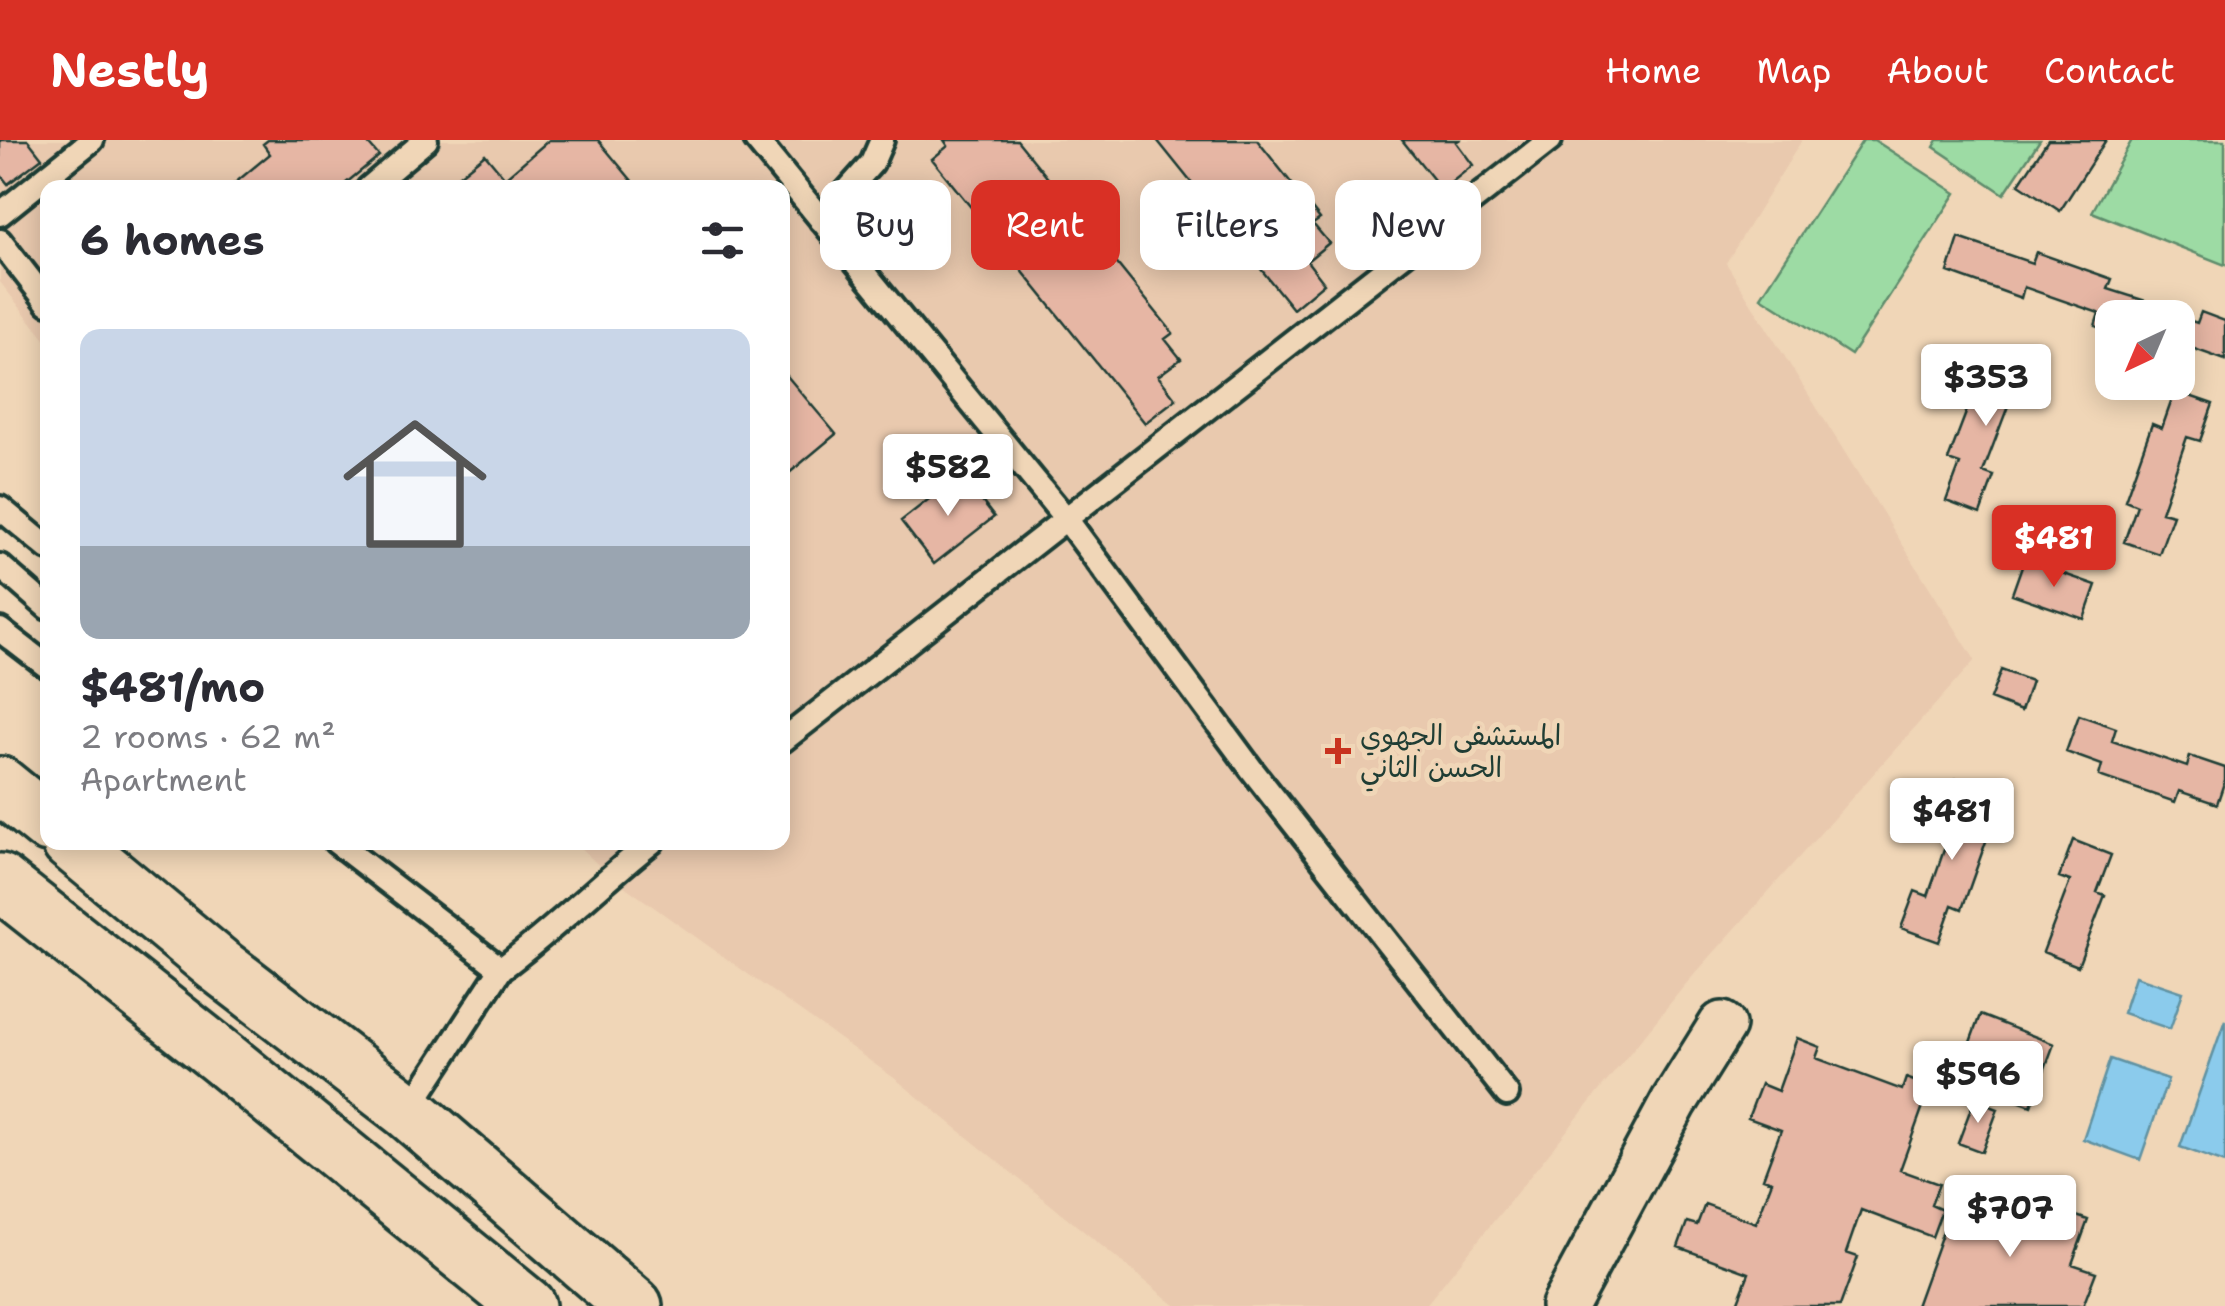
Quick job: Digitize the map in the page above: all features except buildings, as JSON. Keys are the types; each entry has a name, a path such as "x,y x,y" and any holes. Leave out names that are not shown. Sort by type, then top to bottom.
{"highway":[{"path":"0,785 40,818"},
{"path":"80,850 218,965 408,1111 634,1306"},
{"path":"0,882 526,1306"}],"street":[{"path":"1564,1306 1674,1102 1722,1025"}],"lane":[{"path":"42,180 92,140"},
{"path":"378,180 426,140"},
{"path":"756,140 788,180"},
{"path":"857,180 872,163 882,140"},
{"path":"790,735 1550,140"},
{"path":"0,214 40,182"},
{"path":"790,182 820,219"},
{"path":"0,240 40,292"},
{"path":"862,270 1067,520 1252,770 1506,1094"},
{"path":"0,508 40,541"},
{"path":"0,566 40,601"},
{"path":"0,630 40,662"},
{"path":"346,850 500,969"},
{"path":"408,1111 500,969 536,944 642,850"}],"shaded area":[{"name":"المستشفى الجهوي الحسن الثاني","path":"0,140 1802,140 1726,263 1975,660 1685,985 1425,1306 1176,1306 897,1080 610,876 582,850 790,850 790,180 40,180 40,333 0,282"}],"green space":[{"path":"1863,140 1874,140 1956,193 1851,355 1761,297"},
{"path":"1938,140 2040,140 2004,194 1934,147"},
{"path":"2132,140 2225,140 2225,265 2092,212"}],"water":[{"path":"2135,976 2183,992 2170,1029 2123,1013"},
{"path":"2225,1020 2225,1163 2180,1147"},
{"path":"2110,1059 2168,1079 2140,1160 2083,1139"}],"place":[{"name":"المستشفى الجهوي الحسن الثاني","path":"1338,751"}]}
